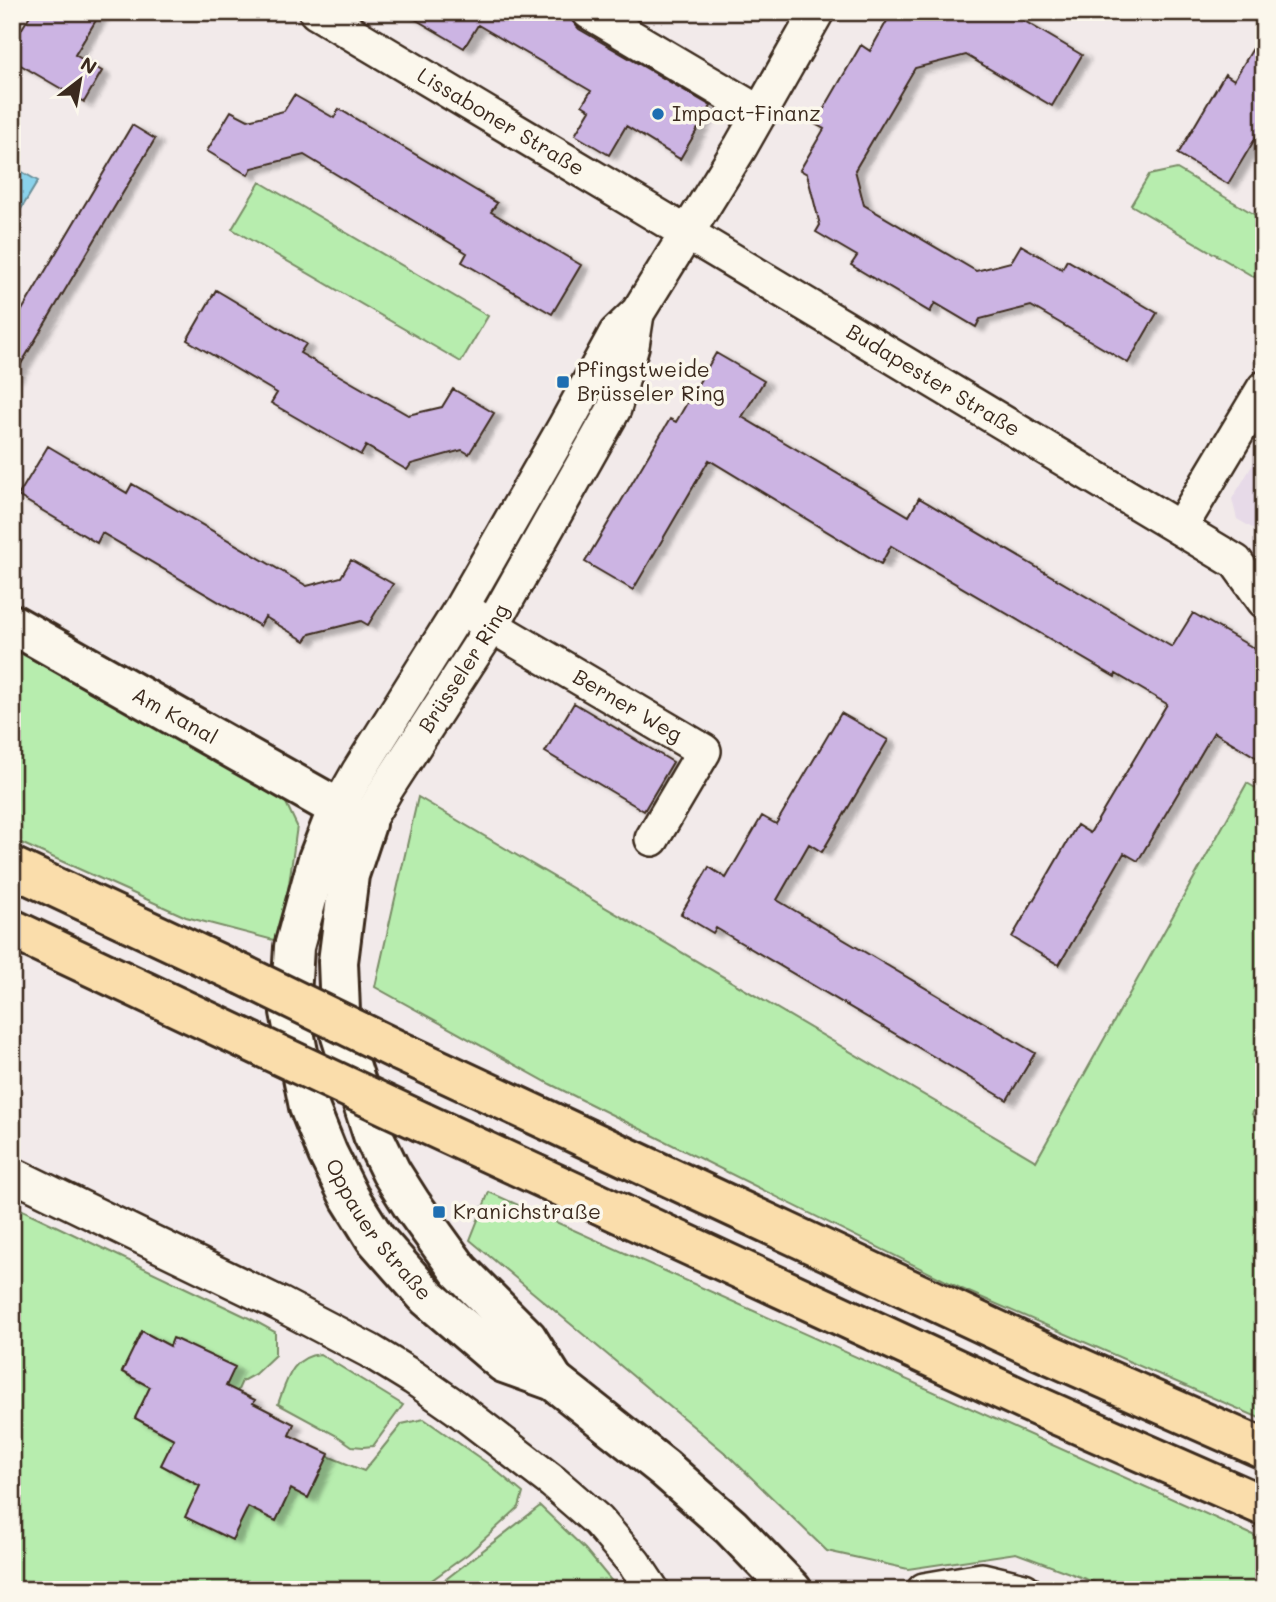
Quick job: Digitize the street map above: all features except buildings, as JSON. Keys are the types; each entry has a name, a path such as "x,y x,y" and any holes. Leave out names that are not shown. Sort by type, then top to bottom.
{"highway":[{"path":"12,867 1033,1347 1264,1449"},
{"path":"12,929 1028,1402 1264,1506"}],"street":[{"name":"Brüsseler Ring","path":"341,1036 338,962 359,771 461,608 616,333 638,312 760,113 817,12"},
{"path":"602,15 760,113"},
{"name":"Lissaboner Straße","path":"330,16 687,233"},
{"name":"Budapester Straße","path":"687,233 1180,528 1250,564 1264,601"},
{"name":"Brüsseler Ring","path":"290,1012 294,947 318,859 352,816 387,788 492,626 614,410 632,346 638,312"},
{"path":"1180,528 1264,388"},
{"name":"Berner Weg","path":"461,608 704,751 652,839"},
{"name":"Am Kanal","path":"12,624 352,816"},
{"name":"Oppauer Straße","path":"290,1012 309,1107 350,1198 375,1238 427,1297 504,1363 554,1381 664,1468 721,1518 792,1590"},
{"name":"Oppauer Straße","path":"341,1036 373,1135 391,1172 459,1270 527,1338 554,1381"},
{"path":"12,1174 280,1304 370,1351 414,1378 553,1482 598,1521 634,1563 652,1590"},
{"path":"924,1590 982,1580 1024,1590"}],"shaded area":[{"path":"1264,446 1264,535 1237,519 1232,499"}],"green space":[{"path":"1177,169 1264,220 1264,260 1254,277 1131,205 1149,175"},
{"path":"260,182 488,316 461,362 232,229"},
{"path":"12,648 278,786 297,826 281,942 186,917 12,839"},
{"path":"1247,783 1264,793 1264,1092 1252,1114 1264,1128 1264,1420 962,1289 550,1084 375,987 418,797 1036,1161"},
{"path":"489,1192 1264,1540 1264,1590 1115,1590 1016,1553 908,1569 827,1551 730,1457 470,1240"},
{"path":"12,1205 275,1332 275,1355 255,1374 242,1381 237,1392 226,1386 234,1367 174,1338 170,1346 142,1331 122,1372 150,1387 135,1418 174,1439 161,1465 200,1486 186,1517 232,1539 248,1507 276,1521 291,1489 308,1498 328,1456 364,1471 402,1424 424,1419 487,1463 523,1493 519,1507 468,1554 418,1590 12,1590"},
{"path":"320,1354 403,1405 373,1446 352,1446 278,1404 296,1365 310,1356"},
{"path":"540,1506 585,1549 619,1590 432,1590"}],"water":[{"path":"12,166 38,181 12,224"}],"place":[{"name":"Impact-Finanz","path":"658,114"},
{"name":"Pfingstweide Brüsseler Ring","path":"563,382"},
{"name":"Kranichstraße","path":"439,1212"}]}
